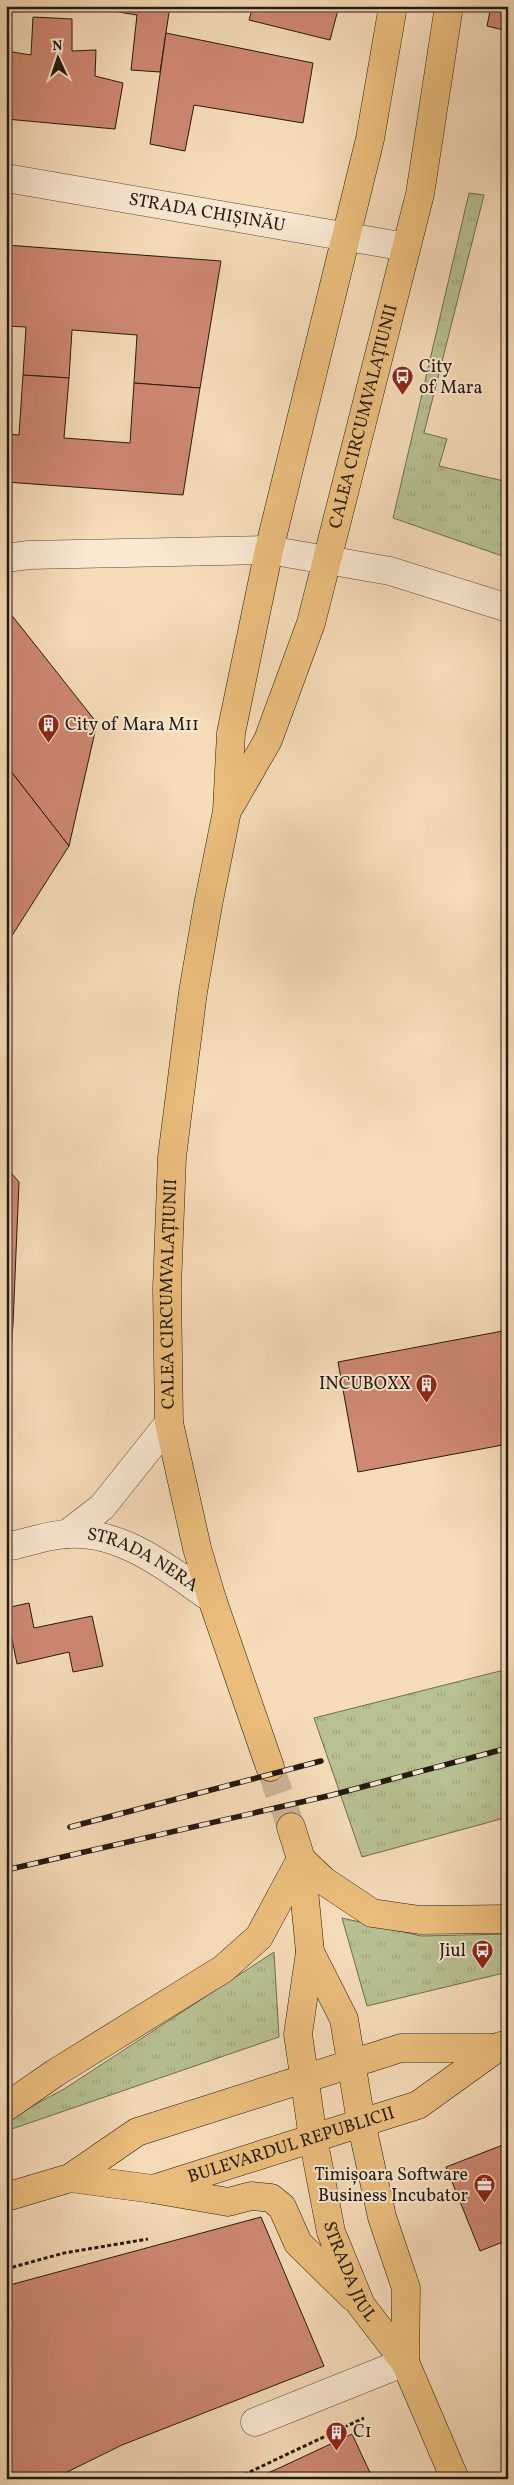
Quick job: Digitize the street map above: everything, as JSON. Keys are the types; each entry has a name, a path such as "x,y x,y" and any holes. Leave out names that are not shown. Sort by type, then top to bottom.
{"main road":[{"name":"CALEA CIRCUMVALAȚIUNII","path":"270,1768 212,1599 197,1548 169,1423 167,1288 172,1157 195,982 227,811 231,733 269,550 348,236 370,139 393,6"},
{"name":"CALEA CIRCUMVALAȚIUNII","path":"227,811 268,740 312,623 420,194 449,6"},
{"path":"291,1828 301,1859 310,1952 298,2034 303,2080"},
{"path":"301,1859 324,1881 372,1913 420,1920 508,1919"},
{"path":"6,2107 55,2073 223,1969 259,1937 301,1859"},
{"path":"310,1952 344,2019 361,2122"},
{"name":"BULEVARDUL REPUBLICII","path":"6,2197 70,2178 137,2132 402,2048 501,2046"},
{"name":"BULEVARDUL REPUBLICII","path":"70,2178 153,2188 418,2105 501,2046"},
{"name":"STRADA JIUL","path":"303,2080 331,2232 361,2305 405,2362 455,2479"},
{"name":"STRADA JIUL","path":"361,2122 382,2217 406,2288 405,2362"},
{"path":"153,2188 228,2202 251,2196 271,2198 282,2207 298,2243 361,2305"}],"street":[{"name":"STRADA CHIȘINĂU","path":"6,178 406,247"},
{"path":"6,558 29,555 269,550 329,559 390,572 508,608"},
{"name":"STRADA NERA","path":"67,1534 102,1506 169,1423"},
{"name":"STRADA NERA","path":"6,1547 67,1534 97,1537 149,1556 212,1599"},
{"path":"255,2422 405,2362"}],"path":[{"path":"6,2269 64,2253 148,2239"},
{"path":"242,2479 241,2476 364,2418"}],"green space":[{"path":"469,193 484,195 424,433 447,439 439,466 508,482 508,558 393,518"},
{"path":"508,1669 508,1817 362,1857 314,1718"},
{"path":"342,1918 421,1936 508,1934 508,1972 367,2006"},
{"path":"274,1952 279,2037 6,2131 6,2120 64,2089"}],"building":[{"path":"100,6 170,6 160,72 131,70 137,15 100,9"},
{"path":"253,6 339,6 330,40 249,20"},
{"path":"491,6 508,6 508,31 487,26"},
{"path":"33,17 72,19 72,51 96,50 95,76 123,83 115,129 6,119 6,51 31,55"},
{"path":"166,33 313,63 303,123 194,105 185,151 150,144"},
{"path":"6,245 221,261 200,388 134,383 137,335 72,330 69,378 23,375 26,327 6,326"},
{"path":"23,375 69,378 64,438 130,443 134,383 200,388 183,495 6,482 6,434 19,435"},
{"name":"City of Mara M11","path":"6,608 97,723 69,846 6,765"},
{"path":"6,765 69,846 6,945"},
{"path":"6,1167 19,1182 13,1324 6,1316"},
{"path":"6,1316 13,1324 6,1420"},
{"name":"INCUBOXX","path":"508,1330 508,1444 358,1472 338,1362"},
{"path":"29,1603 34,1628 92,1616 103,1666 73,1672 69,1652 17,1664 6,1608"},
{"name":"Timișoara Software Business Incubator","path":"508,2143 508,2240 480,2251 446,2167"},
{"path":"261,2217 324,2366 122,2445 53,2479 6,2479 6,2286"},
{"name":"C1","path":"352,2434 373,2479 256,2478 277,2469"}],"tunnel":[{"path":"270,1767 291,1827"}],"railway":[{"path":"6,1870 332,1795 508,1748"},
{"path":"70,1827 321,1761"}],"place":[{"name":"City of Mara","path":"403,396"},
{"name":"City of Mara M11","path":"49,744"},
{"name":"INCUBOXX","path":"427,1403"},
{"name":"Jiul","path":"482,1970"},
{"name":"Timișoara Software Business Incubator","path":"484,2204"},
{"name":"C1","path":"337,2451"}]}
